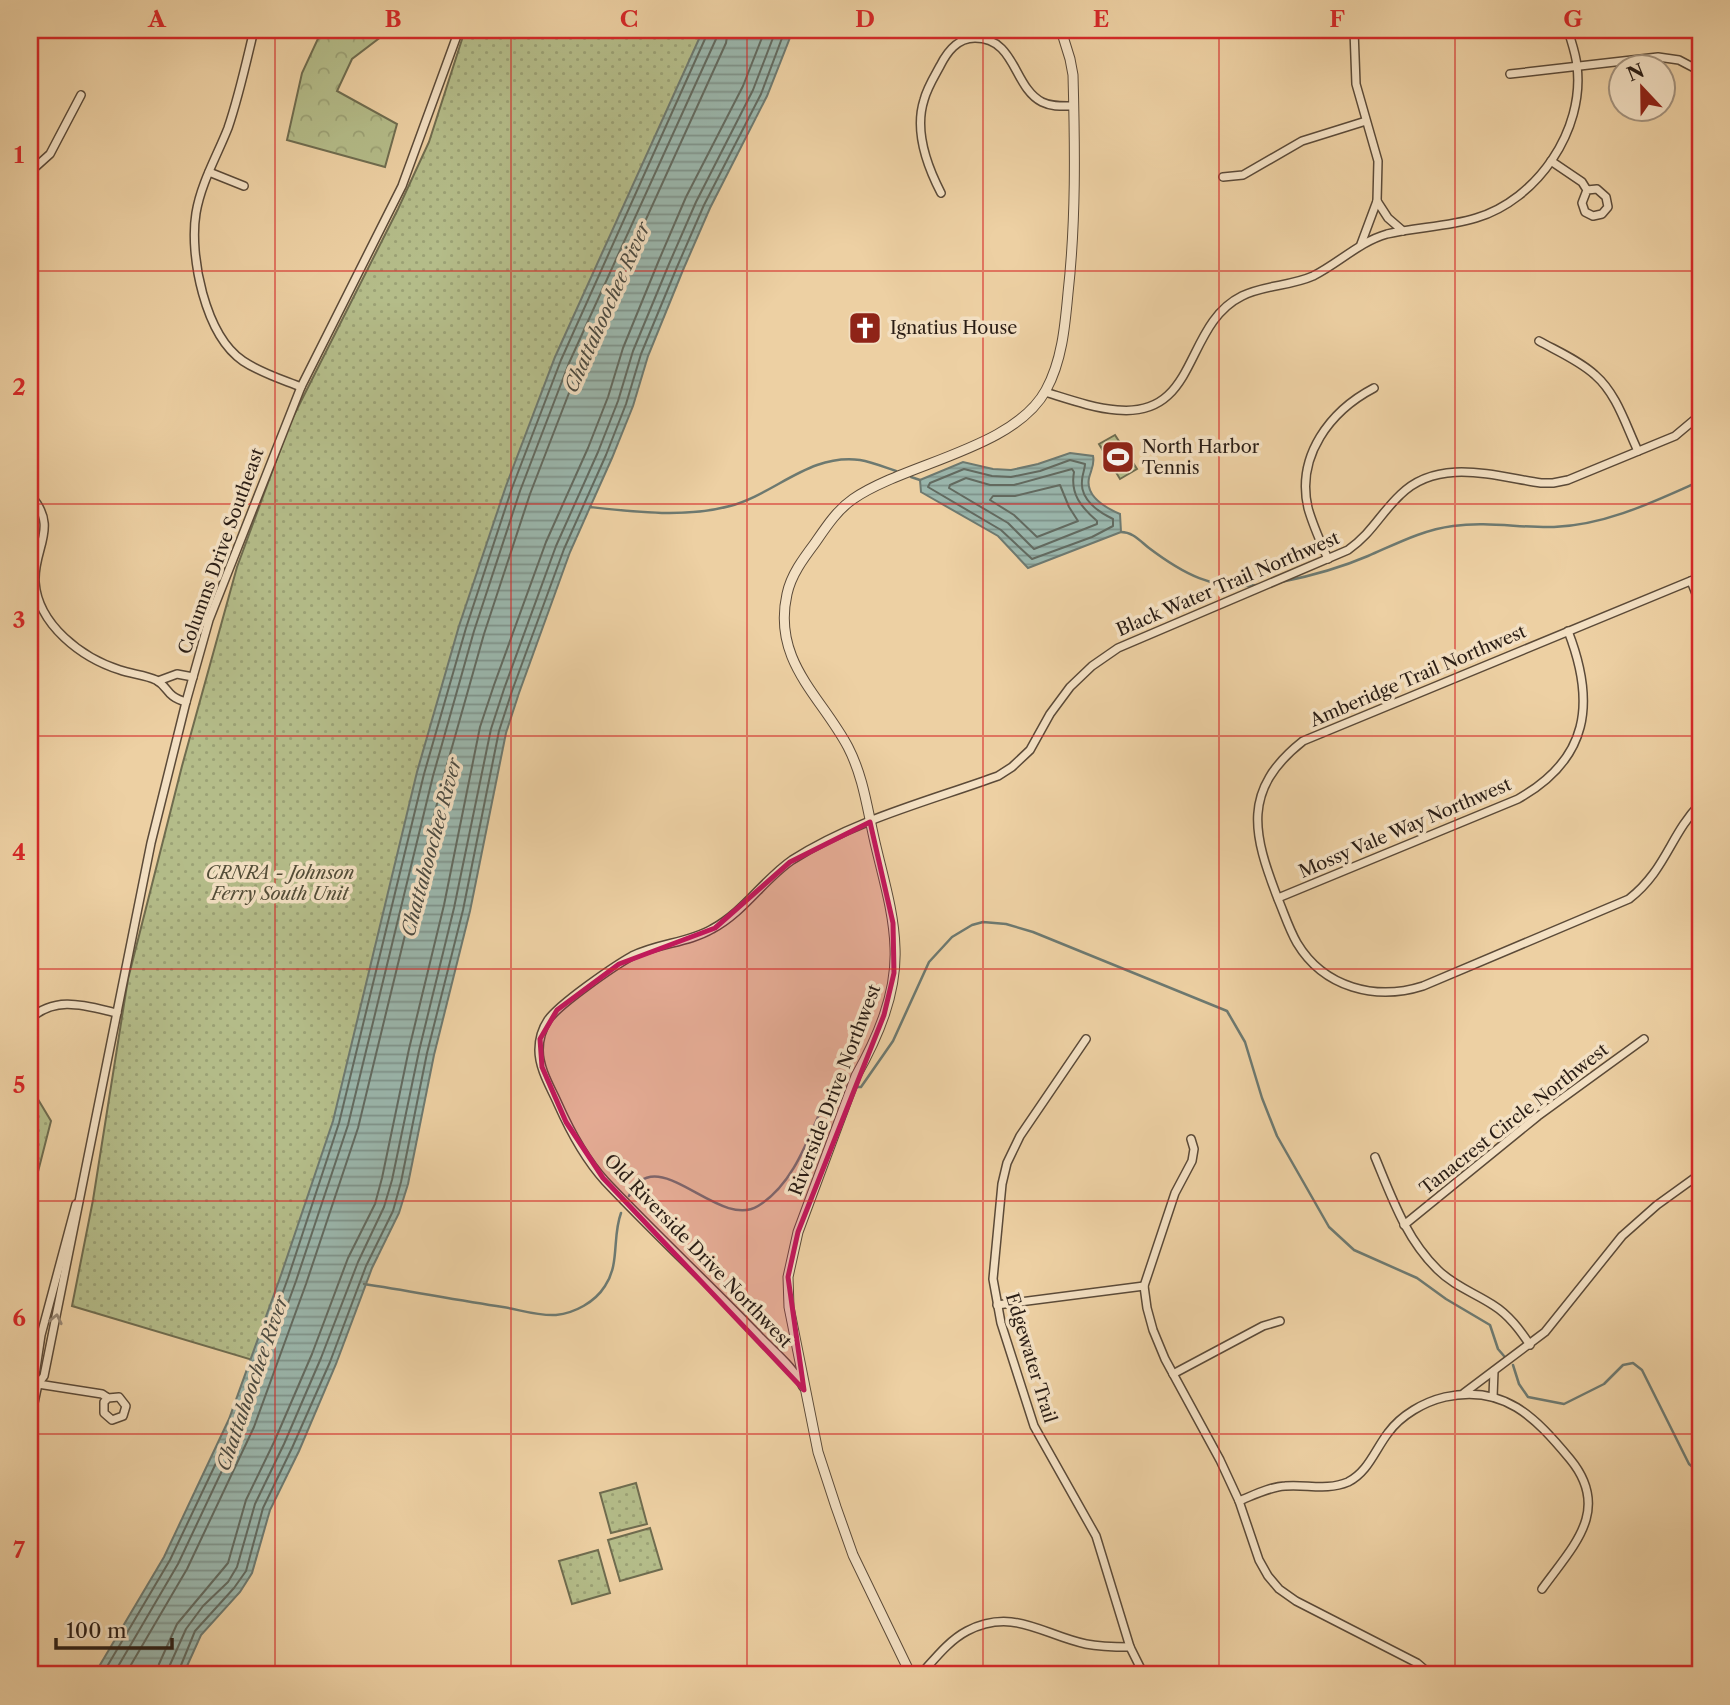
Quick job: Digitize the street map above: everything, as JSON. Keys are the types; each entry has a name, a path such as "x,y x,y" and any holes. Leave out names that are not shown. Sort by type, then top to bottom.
{"street":[{"path":"254,30 232,115 198,202 194,236 203,293 211,320 223,342 242,360 263,372 301,387"},
{"name":"Columns Drive Southeast","path":"30,1459 30,1419 38,1384 44,1376 78,1217 80,1194 157,817 193,677 220,588 301,387 402,186 459,30"},
{"name":"Riverside Drive Northwest","path":"911,1675 853,1555 821,1462 789,1307 788,1277 798,1232 850,1093 884,1015 894,972 893,923 863,783 850,751 834,723 805,684 792,658 785,635 784,618 790,582 801,562 832,519 853,499 871,488 996,435 1023,416 1045,392 1063,340 1072,262 1074,106 1070,59 1061,30"},
{"path":"1354,30 1356,84 1378,161 1377,201 1361,244"},
{"path":"1045,392 1115,410 1135,410 1153,404 1169,395 1181,382 1205,330 1226,306 1251,292 1312,276 1361,244 1386,234 1461,223 1496,211 1530,188 1543,173 1565,137 1572,115 1577,66 1568,30"},
{"path":"941,193 929,170 920,124 921,109 945,56 956,44 975,38 997,44 1006,52 1037,99 1051,105 1074,106"},
{"path":"1510,74 1658,57 1679,60 1700,71"},
{"path":"30,172 50,154 81,95"},
{"path":"1223,177 1243,175 1302,141 1366,121"},
{"path":"1551,160 1582,182 1587,190"},
{"path":"209,172 244,186"},
{"path":"1377,201 1388,218 1403,231"},
{"path":"1539,341 1589,369 1605,385 1615,400 1638,451"},
{"path":"1328,559 1307,505 1308,465 1317,441 1330,421 1347,405 1374,388"},
{"name":"Black Water Trail Northwest","path":"870,822 998,776 1012,768 1030,750 1050,714 1070,687 1092,666 1118,648 1348,550 1364,539 1410,485 1429,476 1449,472 1553,484 1675,436 1700,415"},
{"path":"30,495 41,512 44,531 35,571 36,587 46,613 58,631 87,657 121,671 158,681 171,696 186,702"},
{"name":"Amberidge Trail Northwest","path":"1700,577 1317,734 1289,752 1268,782 1257,819 1261,852 1298,945 1311,962 1346,986 1366,992 1389,993 1410,990 1629,899 1654,876 1687,820 1700,804"},
{"path":"1691,581 1700,604"},
{"name":"Mossy Vale Way Northwest","path":"1278,898 1518,799 1550,778 1571,750 1583,710 1582,672 1568,631"},
{"path":"158,681 177,674 193,677"},
{"name":"Old Riverside Drive Northwest","path":"804,1390 791,1371 725,1300 603,1178 566,1122 542,1067 539,1057 540,1039 548,1020 557,1010 619,964 649,949 691,939 715,928 790,862 814,847 870,822"},
{"path":"30,1020 47,1007 66,1003 117,1013"},
{"name":"Tanacrest Circle Northwest","path":"1404,1225 1538,1116 1644,1039"},
{"name":"Edgewater Trail","path":"1086,1040 1020,1136 1007,1163 1002,1184 993,1279 997,1305 1034,1426 1096,1536 1130,1647 1144,1675"},
{"path":"1191,1139 1194,1149 1192,1161 1175,1194 1144,1286 1153,1330 1239,1500 1259,1559 1268,1576 1279,1589 1296,1601 1417,1663 1431,1675"},
{"path":"1375,1157 1414,1242 1439,1272 1500,1310 1530,1345"},
{"path":"1464,1393 1530,1345 1558,1318 1622,1236 1657,1205 1700,1174"},
{"path":"997,1305 1144,1286"},
{"path":"1173,1374 1263,1326 1280,1321"},
{"path":"1493,1397 1494,1371"},
{"path":"38,1384 102,1394 108,1398"},
{"path":"1239,1500 1280,1486 1326,1487 1350,1481 1371,1462 1388,1432 1407,1414 1433,1400 1464,1393 1493,1397 1524,1411 1546,1431 1583,1476 1589,1493 1590,1509 1586,1523 1577,1541 1542,1589"},
{"path":"920,1675 965,1631 1001,1621 1028,1624 1087,1644 1130,1647"}],"highlighted area":[{"path":"870,822 893,923 894,973 884,1015 798,1232 788,1277 804,1390 603,1178 566,1122 542,1067 540,1039 557,1010 619,964 715,928 790,862"}],"green space":[{"path":"322,30 390,30 352,59 337,91 397,124 385,167 287,140 302,73"},
{"name":"CRNRA - Johnson Ferry South Unit","path":"465,30 715,30 398,924 256,1361 72,1306 93,1200 128,979 182,766 237,567 290,423 429,142"},
{"name":"North Harbor Tennis","path":"1115,435 1137,469 1120,479 1099,444"},
{"path":"30,1086 51,1121 30,1203"},
{"path":"636,1483 647,1524 611,1533 600,1493"},
{"path":"650,1528 662,1569 620,1581 608,1540"},
{"path":"598,1550 610,1593 572,1604 559,1561"}],"water":[{"name":"Chattahoochee River","path":"703,30 793,30 767,96 710,208 683,270 648,356 633,406 570,552 519,693 506,733 470,911 434,1055 408,1184 399,1213 372,1268 336,1364 299,1451 270,1510 252,1573 240,1592 201,1635 183,1675 94,1675 164,1557 229,1419 333,1121 417,772 459,626 506,486 555,357"},
{"path":"1070,453 1093,456 1089,478 1090,491 1103,505 1120,514 1121,532 1028,568 998,536 921,492 920,480 963,462 1011,470"}],"waterway":[{"path":"590,507 660,513 713,510 746,500 809,468 842,459 860,460 896,471"},
{"path":"911,477 920,480"},
{"path":"1281,582 1336,568 1409,538 1442,528 1478,524 1554,527 1592,522 1629,511 1700,481"},
{"path":"1121,532 1133,535 1174,565 1199,578 1227,585 1257,585"},
{"path":"629,1196 641,1181 655,1177 671,1180 725,1207 742,1210 758,1206 771,1196 792,1170 828,1094 844,1087 861,1087 893,1041 929,962 952,937 972,925 983,922 1006,924 1033,932 1227,1011 1245,1042 1277,1136 1329,1227 1354,1250 1417,1278 1490,1325 1498,1349 1504,1356"},
{"path":"364,1284 542,1315 570,1312 596,1297 610,1278 621,1213"},
{"path":"1513,1365 1519,1384 1528,1397 1564,1404 1604,1384 1623,1365 1633,1363 1642,1370 1689,1464 1700,1473"}],"place":[{"name":"Ignatius House","path":"865,328"},
{"name":"North Harbor Tennis","path":"1118,457"}]}
